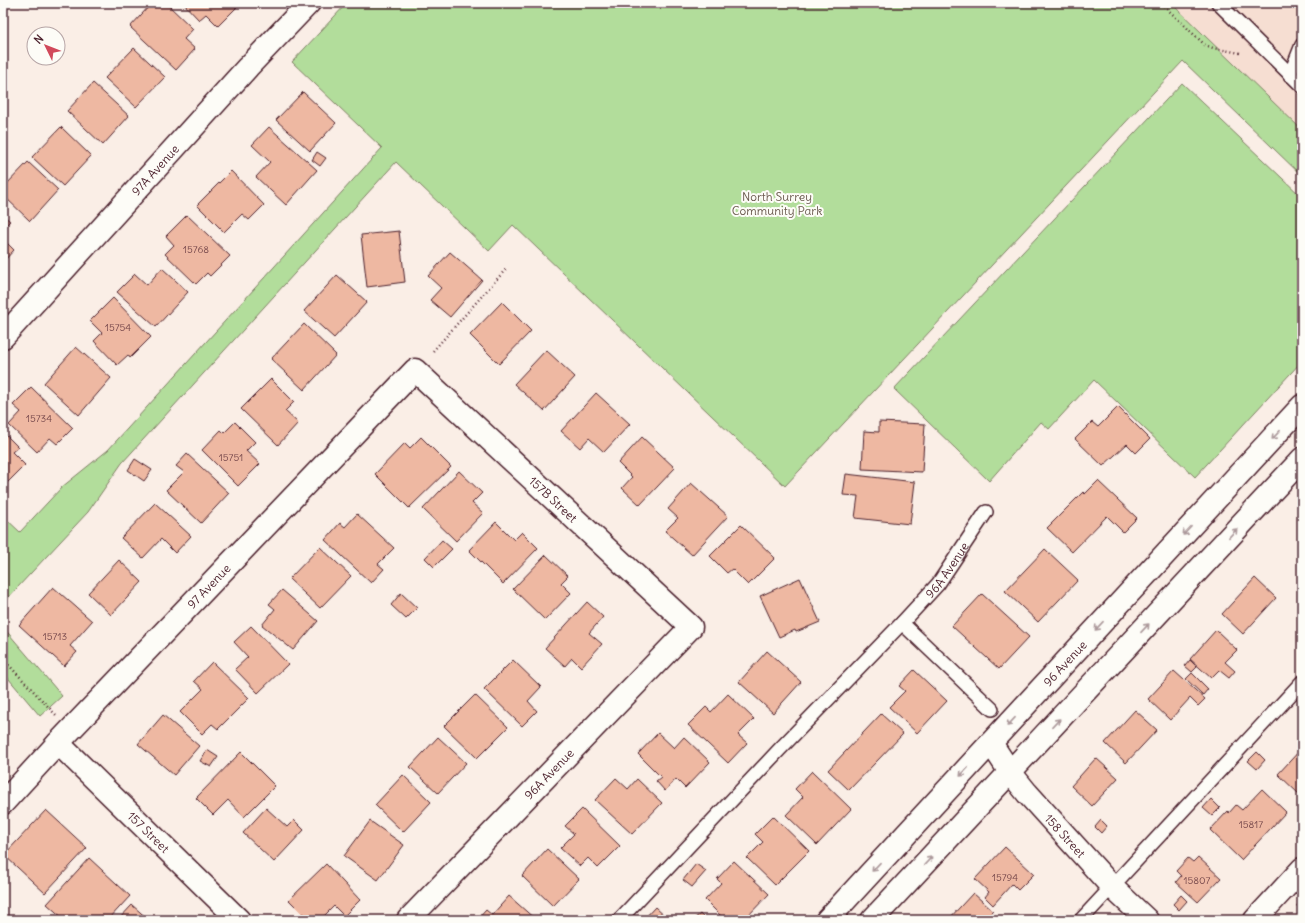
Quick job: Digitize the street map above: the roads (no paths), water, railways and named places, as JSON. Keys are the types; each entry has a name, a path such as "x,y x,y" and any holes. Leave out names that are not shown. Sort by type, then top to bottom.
{"street":[{"name":"97A Avenue","path":"3,338 248,68 309,3"},
{"name":"157B Street","path":"415,370 691,627"},
{"name":"97 Avenue","path":"3,804 58,743 415,370"},
{"name":"96 Avenue","path":"827,920 1302,406"},
{"path":"872,920 1302,459"},
{"name":"96A Avenue","path":"408,920 691,627"},
{"name":"157 Street","path":"58,743 238,920"},
{"name":"158 Street","path":"991,743 1010,772 1031,797 1112,887 1147,920"},
{"path":"1255,920 1302,869"}],"lane":[{"path":"1218,3 1302,86"},
{"path":"1290,75 1302,45"},
{"name":"96A Avenue","path":"619,920 938,584 986,512"},
{"path":"902,623 992,708"},
{"path":"1081,920 1302,682"}],"park label":[{"name":"North Surrey Community Park","path":"777,203"}]}
